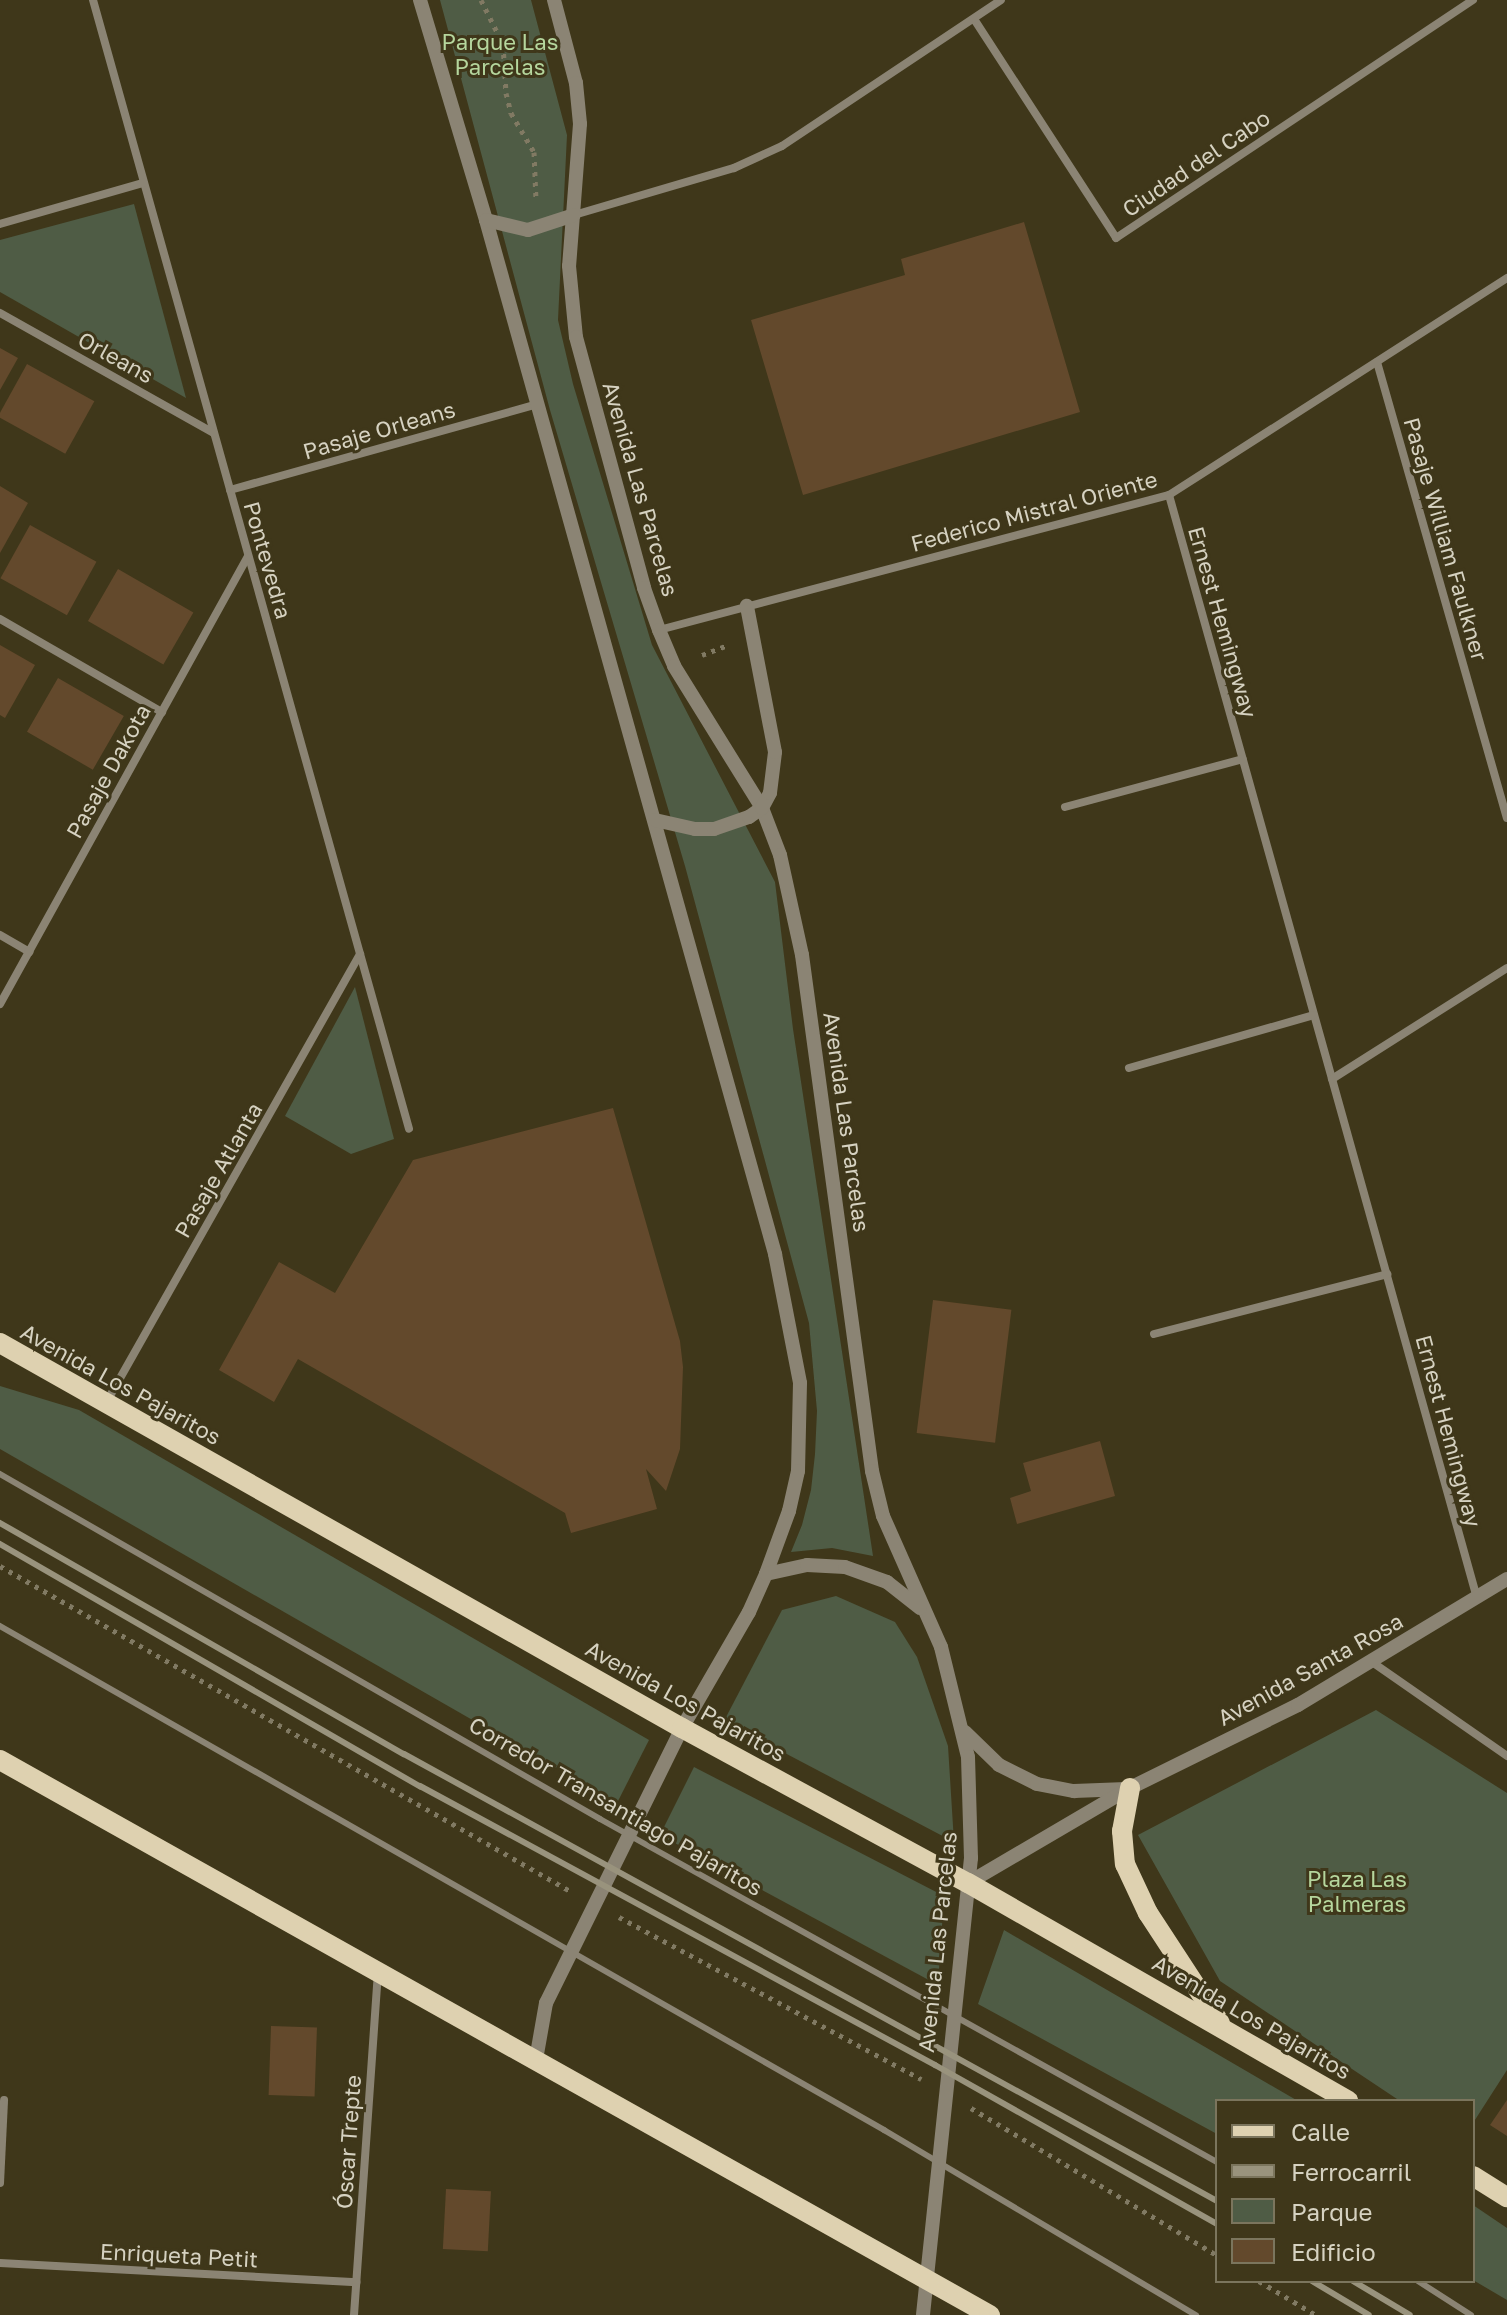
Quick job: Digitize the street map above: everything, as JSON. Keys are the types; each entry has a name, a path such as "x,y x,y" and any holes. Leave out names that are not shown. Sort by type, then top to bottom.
{"main road":[{"name":"Avenida Los Pajaritos","path":"0,1343 682,1728 968,1883 1345,2099"},
{"path":"0,1760 990,2315"},
{"path":"1130,1788 1122,1831 1125,1864 1148,1913 1222,2026"},
{"path":"1475,2177 1507,2197"}],"street":[{"name":"Pontevedra","path":"93,0 409,1129"},
{"path":"420,0 486,220 775,1254 796,1348 801,1428 798,1471 789,1511 766,1574 749,1612 682,1728 570,1951 546,2003 536,2060"},
{"name":"Avenida Las Parcelas","path":"554,0 576,83 580,156 569,266 576,337 644,588 659,630 674,666 762,808 792,899 872,1471 883,1516 941,1647 964,1731 971,1783 968,1883 923,2315"},
{"path":"486,220 513,228 541,228 758,158 806,132 1001,0"},
{"name":"Ciudad del Cabo","path":"974,19 1116,238 1473,0"},
{"path":"0,224 143,183"},
{"name":"Federico Mistral Oriente","path":"659,630 1169,495 1507,278"},
{"name":"Orleans","path":"0,313 214,433"},
{"name":"Pasaje William Faulkner","path":"1377,362 1507,818"},
{"name":"Pasaje Orleans","path":"230,490 538,404"},
{"name":"Ernest Hemingway","path":"1169,495 1477,1598"},
{"name":"Pasaje Dakota","path":"0,1004 248,556"},
{"path":"655,820 695,829 714,829 749,817 762,808 774,779 775,752 747,606"},
{"path":"0,619 162,712"},
{"path":"1065,807 1243,759"},
{"path":"0,935 29,952"},
{"name":"Pasaje Atlanta","path":"106,1403 360,954"},
{"path":"1332,1079 1507,968"},
{"path":"1129,1068 1314,1015"},
{"path":"1154,1334 1387,1274"},
{"path":"766,1574 807,1565 855,1569 887,1582 924,1611"},
{"name":"Avenida Santa Rosa","path":"968,1883 1130,1788 1298,1705 1507,1579"},
{"path":"1372,1662 1507,1756"},
{"name":"Avenida Santa Rosa","path":"964,1731 999,1765 1037,1784 1074,1791 1130,1788"},
{"name":"Óscar Trepte","path":"354,2315 378,1971"},
{"path":"0,2183 4,2100"},
{"name":"Enriqueta Petit","path":"0,2263 356,2282"}],"lane":[{"name":"Corredor Transantiago Pajaritos","path":"0,1474 628,1835 1215,2161"},
{"path":"0,1626 937,2161 1196,2315"},
{"path":"1421,2283 1471,2315"}],"path":[{"path":"481,0 503,44 506,93 511,113 534,152 541,228"},
{"path":"1262,2283 1316,2315"}],"green space":[{"name":"Parque Las Parcelas","path":"440,0 531,0 567,135 558,320 573,384 652,645 775,882 793,1029 873,1556 832,1548 791,1552 811,1490 815,1454 817,1411 809,1323 685,866 550,410"},
{"path":"134,204 186,398 0,292 0,240"},
{"path":"355,987 394,1139 351,1154 285,1116"},
{"path":"0,1386 79,1410 649,1740 617,1803 0,1449"},
{"path":"836,1596 895,1622 917,1657 948,1746 954,1842 724,1721 782,1610"},
{"name":"Plaza Las Palmeras","path":"1376,1710 1507,1793 1507,2070 1475,2120 1475,2099 1397,2099 1220,1981 1138,1835"},
{"path":"694,1767 944,1896 938,1985 660,1835"},
{"path":"1004,1930 1295,2099 1215,2099 1215,2133 978,2004"},
{"path":"1475,2206 1507,2228 1507,2300 1475,2281"}],"building":[{"path":"1024,222 1080,412 803,495 751,320 905,275 901,259"},
{"path":"0,348 18,358 0,390"},
{"path":"27,364 94,401 65,454 0,418"},
{"path":"0,486 28,503 0,553"},
{"path":"30,525 96,562 67,615 0,578"},
{"path":"118,569 193,612 163,664 88,621"},
{"path":"0,645 35,665 5,718 0,715"},
{"path":"58,678 124,716 93,770 27,732"},
{"path":"613,1108 680,1341 683,1367 680,1449 666,1491 646,1469 657,1509 571,1533 565,1513 298,1359 274,1402 219,1370 279,1262 335,1293 413,1160"},
{"path":"933,1300 1011,1310 995,1443 917,1433"},
{"path":"1100,1441 1115,1496 1017,1524 1010,1498 1031,1491 1023,1463"},
{"path":"271,2026 317,2028 315,2097 269,2095"},
{"path":"1507,2100 1507,2136 1490,2125"},
{"path":"446,2189 491,2191 488,2251 443,2249"}],"railway":[{"path":"0,1523 404,1754 1215,2200"},
{"path":"0,1544 420,1786 935,2065 1215,2223"},
{"path":"1315,2283 1369,2315"},
{"path":"1356,2283 1410,2315"}]}
